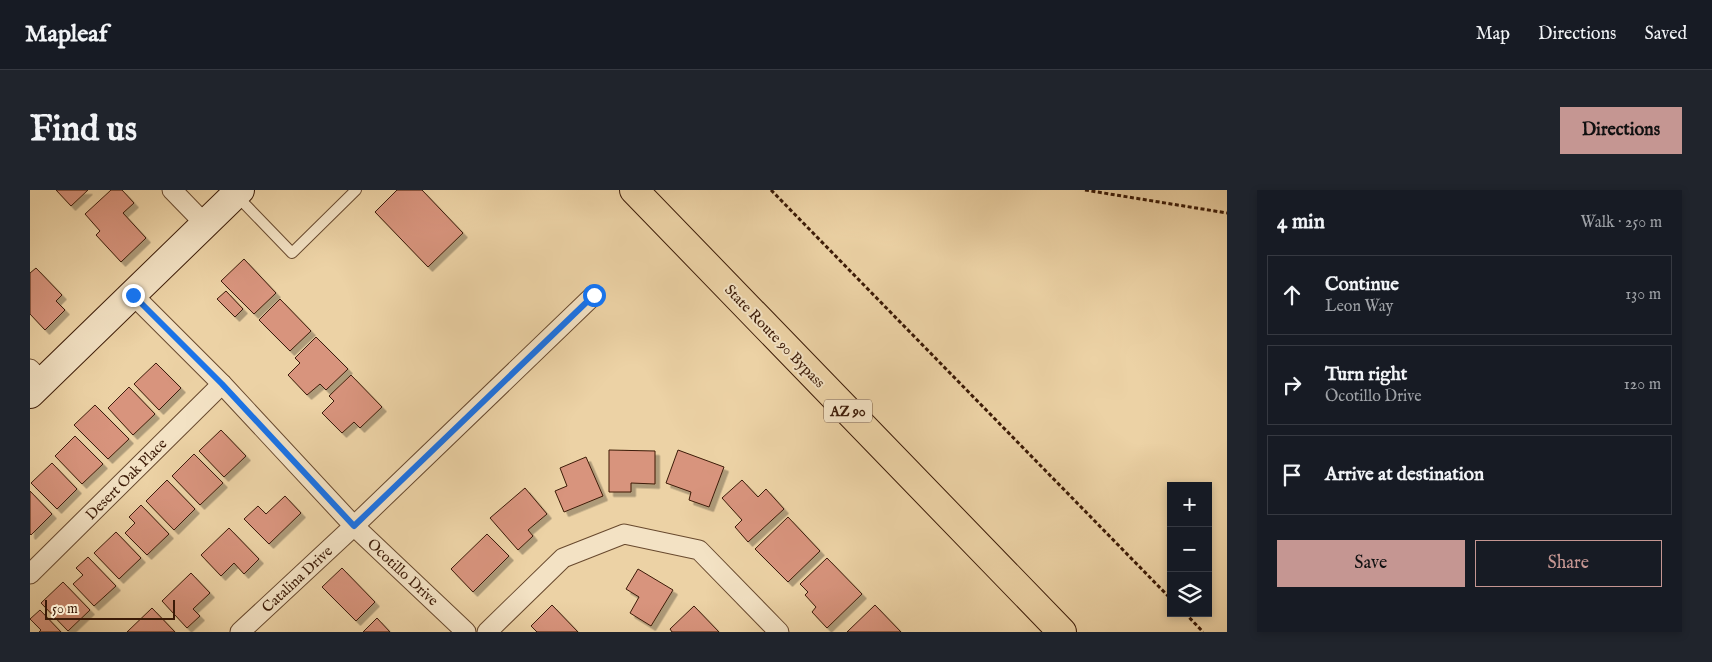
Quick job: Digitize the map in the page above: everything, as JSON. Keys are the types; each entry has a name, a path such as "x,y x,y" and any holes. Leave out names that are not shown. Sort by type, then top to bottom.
{"highway":[{"name":"State Route 90 Bypass","path":"634,190 1062,632"}],"main road":[{"path":"34,382 133,295 238,192"}],"street":[{"path":"172,190 205,224"},
{"name":"Ocotillo Drive","path":"133,295 222,384 354,526 466,632"},
{"name":"Catalina Drive","path":"240,632 354,526 594,295"},
{"name":"Desert Oak Place","path":"30,574 222,384"},
{"path":"487,632 562,558 624,534 699,550 779,632"}],"lane":[{"path":"238,192 292,253 356,190"}],"path":[{"path":"771,190 1167,595"},
{"path":"1085,190 1227,213"},
{"path":"1189,617 1203,632"}],"building":[{"path":"56,190 88,190 71,206"},
{"path":"111,190 122,190 134,203 123,213 146,238 121,262 96,235 100,231 85,214"},
{"path":"397,190 422,190 463,233 428,267 375,212"},
{"path":"244,259 276,293 254,314 221,281"},
{"path":"36,268 62,295 56,301 65,310 45,330 30,314 30,273"},
{"path":"226,291 243,309 235,317 217,299"},
{"path":"280,299 311,331 290,351 259,320"},
{"path":"316,337 348,369 326,390 320,384 307,395 288,375 300,363 295,358"},
{"path":"156,363 181,388 159,410 134,384"},
{"path":"351,375 382,407 360,428 354,422 342,433 322,413 334,401 329,396"},
{"path":"129,387 155,414 133,435 108,408"},
{"path":"95,405 129,439 108,459 74,425"},
{"path":"221,430 246,456 224,477 199,451"},
{"path":"75,436 103,464 82,484 55,456"},
{"path":"609,450 655,451 655,484 631,483 631,492 609,492"},
{"path":"678,450 724,467 709,507 689,500 691,492 666,483"},
{"path":"194,454 223,483 200,505 172,476"},
{"path":"586,457 603,496 564,512 555,491 567,486 560,468"},
{"path":"52,463 77,489 57,509 31,483"},
{"path":"167,480 195,509 174,530 146,501"},
{"path":"742,480 758,497 766,489 784,509 748,542 735,527 742,520 722,498"},
{"path":"525,488 547,514 528,530 533,536 518,550 490,518"},
{"path":"30,491 52,514 31,535 30,534"},
{"path":"285,496 301,513 269,544 244,519 258,506 266,514"},
{"path":"141,505 169,534 147,555 125,533 135,523 129,517"},
{"path":"788,517 820,551 788,582 755,549"},
{"path":"229,528 259,559 244,574 234,563 221,576 201,555"},
{"path":"116,532 141,558 119,579 94,553"},
{"path":"487,534 509,556 473,592 451,569"},
{"path":"88,557 116,586 94,606 73,584 83,575 76,568"},
{"path":"827,558 862,594 827,628 812,612 816,607 805,595 808,592 800,584"},
{"path":"342,568 375,602 356,621 322,587"},
{"path":"638,569 673,590 651,626 630,613 639,597 626,589"},
{"path":"191,573 210,593 193,609 200,616 187,628 162,601"},
{"path":"63,582 90,610 68,631 41,603"},
{"path":"552,605 578,632 537,632 531,626"},
{"path":"875,605 901,632 847,632"},
{"path":"694,606 719,632 672,632 670,629"},
{"path":"152,608 175,632 127,632"},
{"path":"40,610 61,632 39,632 41,630 30,619"},
{"path":"377,618 390,632 363,632"}],"route":[{"path":"133,295 222,384 354,526 594,295"}]}
